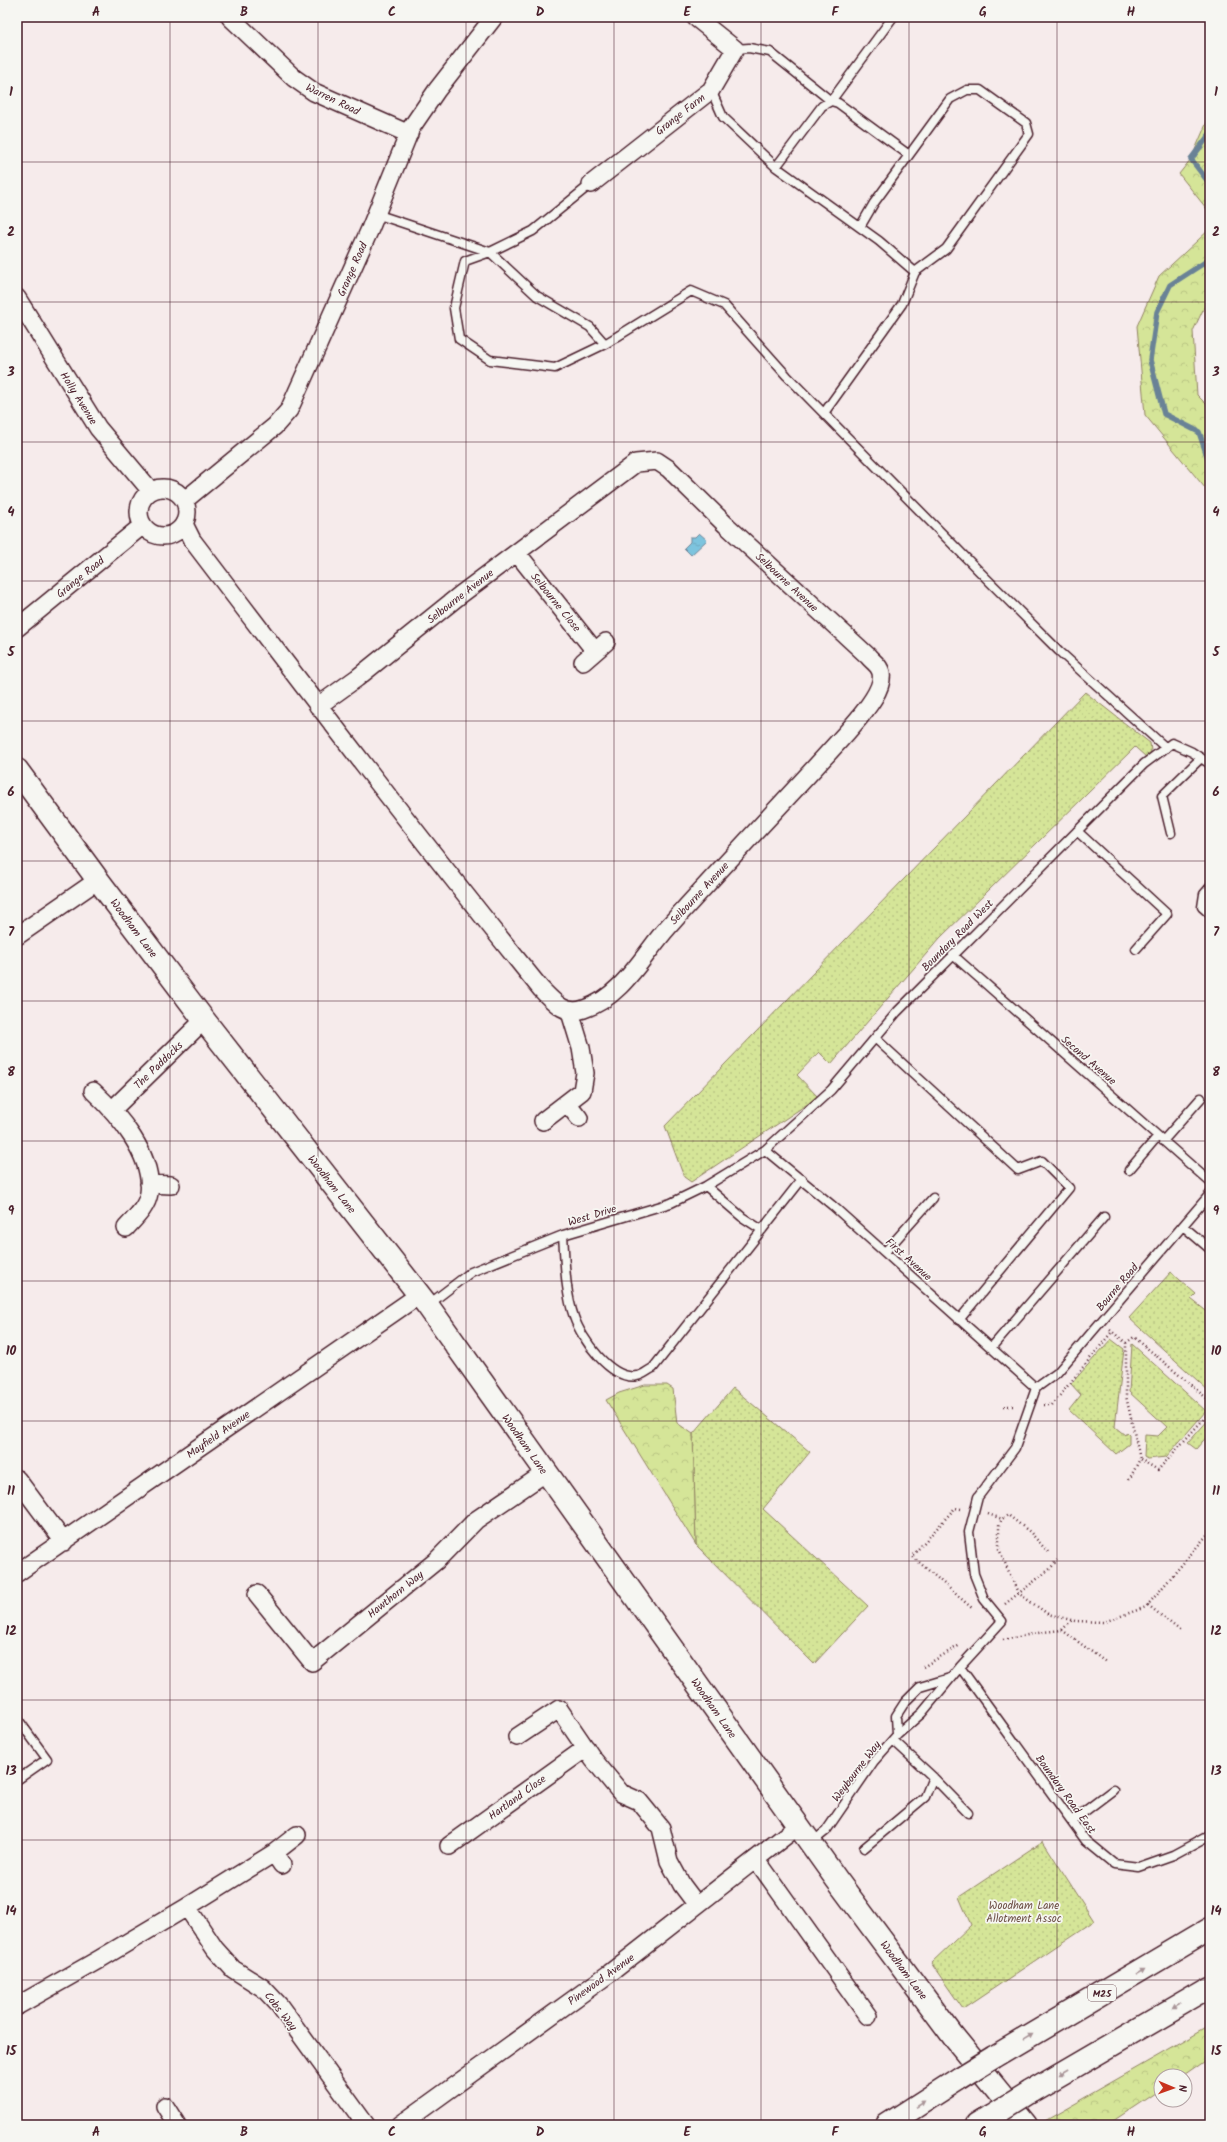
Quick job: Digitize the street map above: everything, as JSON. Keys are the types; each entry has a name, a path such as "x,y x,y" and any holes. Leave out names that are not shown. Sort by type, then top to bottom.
{"main road":[{"name":"Woodham Lane","path":"17,770 204,1020 423,1300 810,1844 953,2036 1026,2125"},
{"name":"M25","path":"887,2125 994,2057 1210,1929"},
{"path":"983,2121 1210,1987"}],"street":[{"name":"Warren Road","path":"230,17 294,78 314,92 409,134"},
{"name":"Grange Road","path":"184,500 275,426 289,410 376,214 409,134 426,105 494,17"},
{"path":"695,17 735,49"},
{"name":"Grange Farm","path":"591,184 711,90 735,49"},
{"name":"Holly Avenue","path":"17,298 98,428 150,491"},
{"name":"Selbourne Avenue","path":"318,706 636,463 657,461 669,469 716,516 880,668 882,679 874,698 848,731 666,928 616,990 600,1002 584,1009 570,1012"},
{"path":"166,487 180,494 184,500 187,516 184,524 179,530 164,536 152,533 143,525 140,518 140,503 150,491 166,487"},
{"path":"184,524 192,540 444,869 541,989 558,1006 570,1012 581,1048 585,1073 582,1091 543,1121"},
{"name":"Grange Road","path":"17,628 143,525"},
{"name":"Selbourne Close","path":"517,553 595,652"},
{"path":"17,936 98,880"},
{"name":"The Paddocks","path":"113,1109 204,1020"},
{"path":"93,1091 113,1109 146,1162 149,1194 142,1210 126,1228"},
{"path":"567,1102 579,1118"},
{"path":"149,1184 171,1185"},
{"name":"Mayfield Avenue","path":"17,1573 423,1300"},
{"name":"Hawthorn Way","path":"257,1594 312,1662 436,1561 476,1520 546,1473"},
{"path":"17,1479 64,1542"},
{"path":"517,1736 558,1709 586,1748 622,1793 639,1801 661,1828 669,1861 682,1885 697,1905"},
{"name":"Hartland Close","path":"449,1846 586,1748"},
{"name":"Pinewood Avenue","path":"400,2125 610,1973 798,1826"},
{"path":"17,2006 187,1907 278,1859 298,1835"},
{"path":"756,1859 868,2016"},
{"name":"Cobs Way","path":"187,1907 215,1949 233,1969 263,1988 279,2004 366,2125"},
{"path":"165,2106 177,2125"}],"lane":[{"path":"776,167 822,106 831,101 893,17"},
{"path":"735,49 749,48 770,52 831,101 838,103 909,155"},
{"path":"711,90 723,117 776,167 860,227 915,272"},
{"path":"824,413 902,304 915,272 946,249 1029,134 1026,123 980,90 967,90 950,99 874,203 860,227"},
{"path":"591,184 533,230 490,252 465,261 454,308 459,339 490,360 555,368 605,344 691,291 724,305 787,376 1059,651 1169,746 1192,752 1210,764"},
{"path":"376,214 490,252 537,296 590,327 605,344"},
{"name":"Boundary Road West","path":"764,1150 831,1090 876,1039 897,1012 953,954 1144,764 1169,746"},
{"path":"1170,833 1162,796 1201,758"},
{"path":"1077,831 1167,914 1136,948"},
{"path":"1210,887 1204,894 1202,907 1210,914"},
{"name":"Second Avenue","path":"953,954 1210,1182"},
{"path":"876,1039 1018,1170 1042,1161 1069,1188 959,1320"},
{"path":"1129,1170 1201,1098"},
{"name":"West Drive","path":"423,1300 471,1272 563,1235 671,1203 706,1186 764,1150"},
{"name":"First Avenue","path":"764,1150 802,1179 1036,1388"},
{"path":"563,1235 565,1273 574,1318 591,1347 609,1366 621,1374 637,1376 653,1368 802,1179"},
{"path":"706,1186 742,1217 762,1230"},
{"name":"Bourne Road","path":"1036,1388 1057,1372 1210,1194"},
{"path":"885,1252 933,1198"},
{"path":"991,1348 1104,1217"},
{"path":"1183,1226 1210,1248"},
{"path":"973,1510 978,1497 1015,1448 1036,1388"},
{"name":"Weybourne Way","path":"810,1844 826,1831 874,1761 895,1738 922,1713 960,1667 1002,1621 984,1599 974,1574 969,1532 973,1510"},
{"name":"Boundary Road East","path":"960,1667 1086,1841 1114,1864 1139,1867 1173,1855 1210,1835"},
{"path":"951,1678 920,1687 905,1702 896,1716 895,1738 968,1813"},
{"path":"17,1718 48,1759 17,1780"},
{"path":"864,1848 925,1797 934,1777"},
{"path":"1072,1821 1113,1790"}],"path":[{"path":"1101,1322 1126,1343"},
{"path":"1129,1480 1140,1458 1126,1396 1126,1343 1134,1336 1210,1402"},
{"path":"1140,1458 1158,1470 1210,1412"},
{"path":"974,1610 912,1556 955,1508 973,1510 1002,1519"},
{"path":"1048,1552 1030,1532 1008,1515 1002,1519 999,1525 999,1549 1018,1593 1048,1614 1072,1620 1104,1622 1148,1605 1207,1535"},
{"path":"1148,1605 1182,1632"},
{"path":"985,1640 994,1642 1043,1632 1062,1630 1072,1620"},
{"path":"1062,1630 1107,1663"}],"green space":[{"path":"1210,115 1210,213 1179,174 1191,159"},
{"path":"1210,229 1210,295 1193,331 1197,395 1210,408 1210,494 1145,415 1137,326 1159,276"},
{"path":"1085,692 1150,743 1151,751 1147,758 1135,747 940,938 831,1064 819,1052 797,1075 818,1097 691,1182 684,1177 665,1126"},
{"path":"1171,1272 1196,1294 1191,1299 1210,1314 1210,1392 1129,1318"},
{"path":"1111,1339 1124,1349 1115,1427 1125,1435 1127,1432 1129,1434 1129,1444 1116,1454 1069,1410 1081,1395 1071,1384"},
{"path":"1132,1344 1206,1411 1166,1457 1147,1459 1144,1457 1145,1435 1158,1436 1167,1427 1129,1392"},
{"path":"645,1385 667,1385 673,1389 677,1423 693,1434 696,1545 606,1400 619,1393"},
{"path":"733,1388 810,1452 763,1509 868,1606 814,1664 696,1545 693,1434"},
{"path":"1210,1418 1210,1433 1196,1449 1188,1443"},
{"name":"Woodham Lane Allotment Assoc","path":"1043,1841 1094,1921 963,2009 931,1963 971,1925 959,1897"},
{"path":"1210,2026 1210,2055 1191,2068 1153,2068 1153,2094 1107,2125 1044,2125 1042,2122"}],"water":[{"path":"699,533 707,540 691,555 684,548 690,542 690,537 695,537"}],"waterway":[{"path":"1210,134 1191,159 1210,184"},
{"path":"1210,259 1170,285 1157,312 1150,360 1164,414 1199,432 1210,464"}]}
